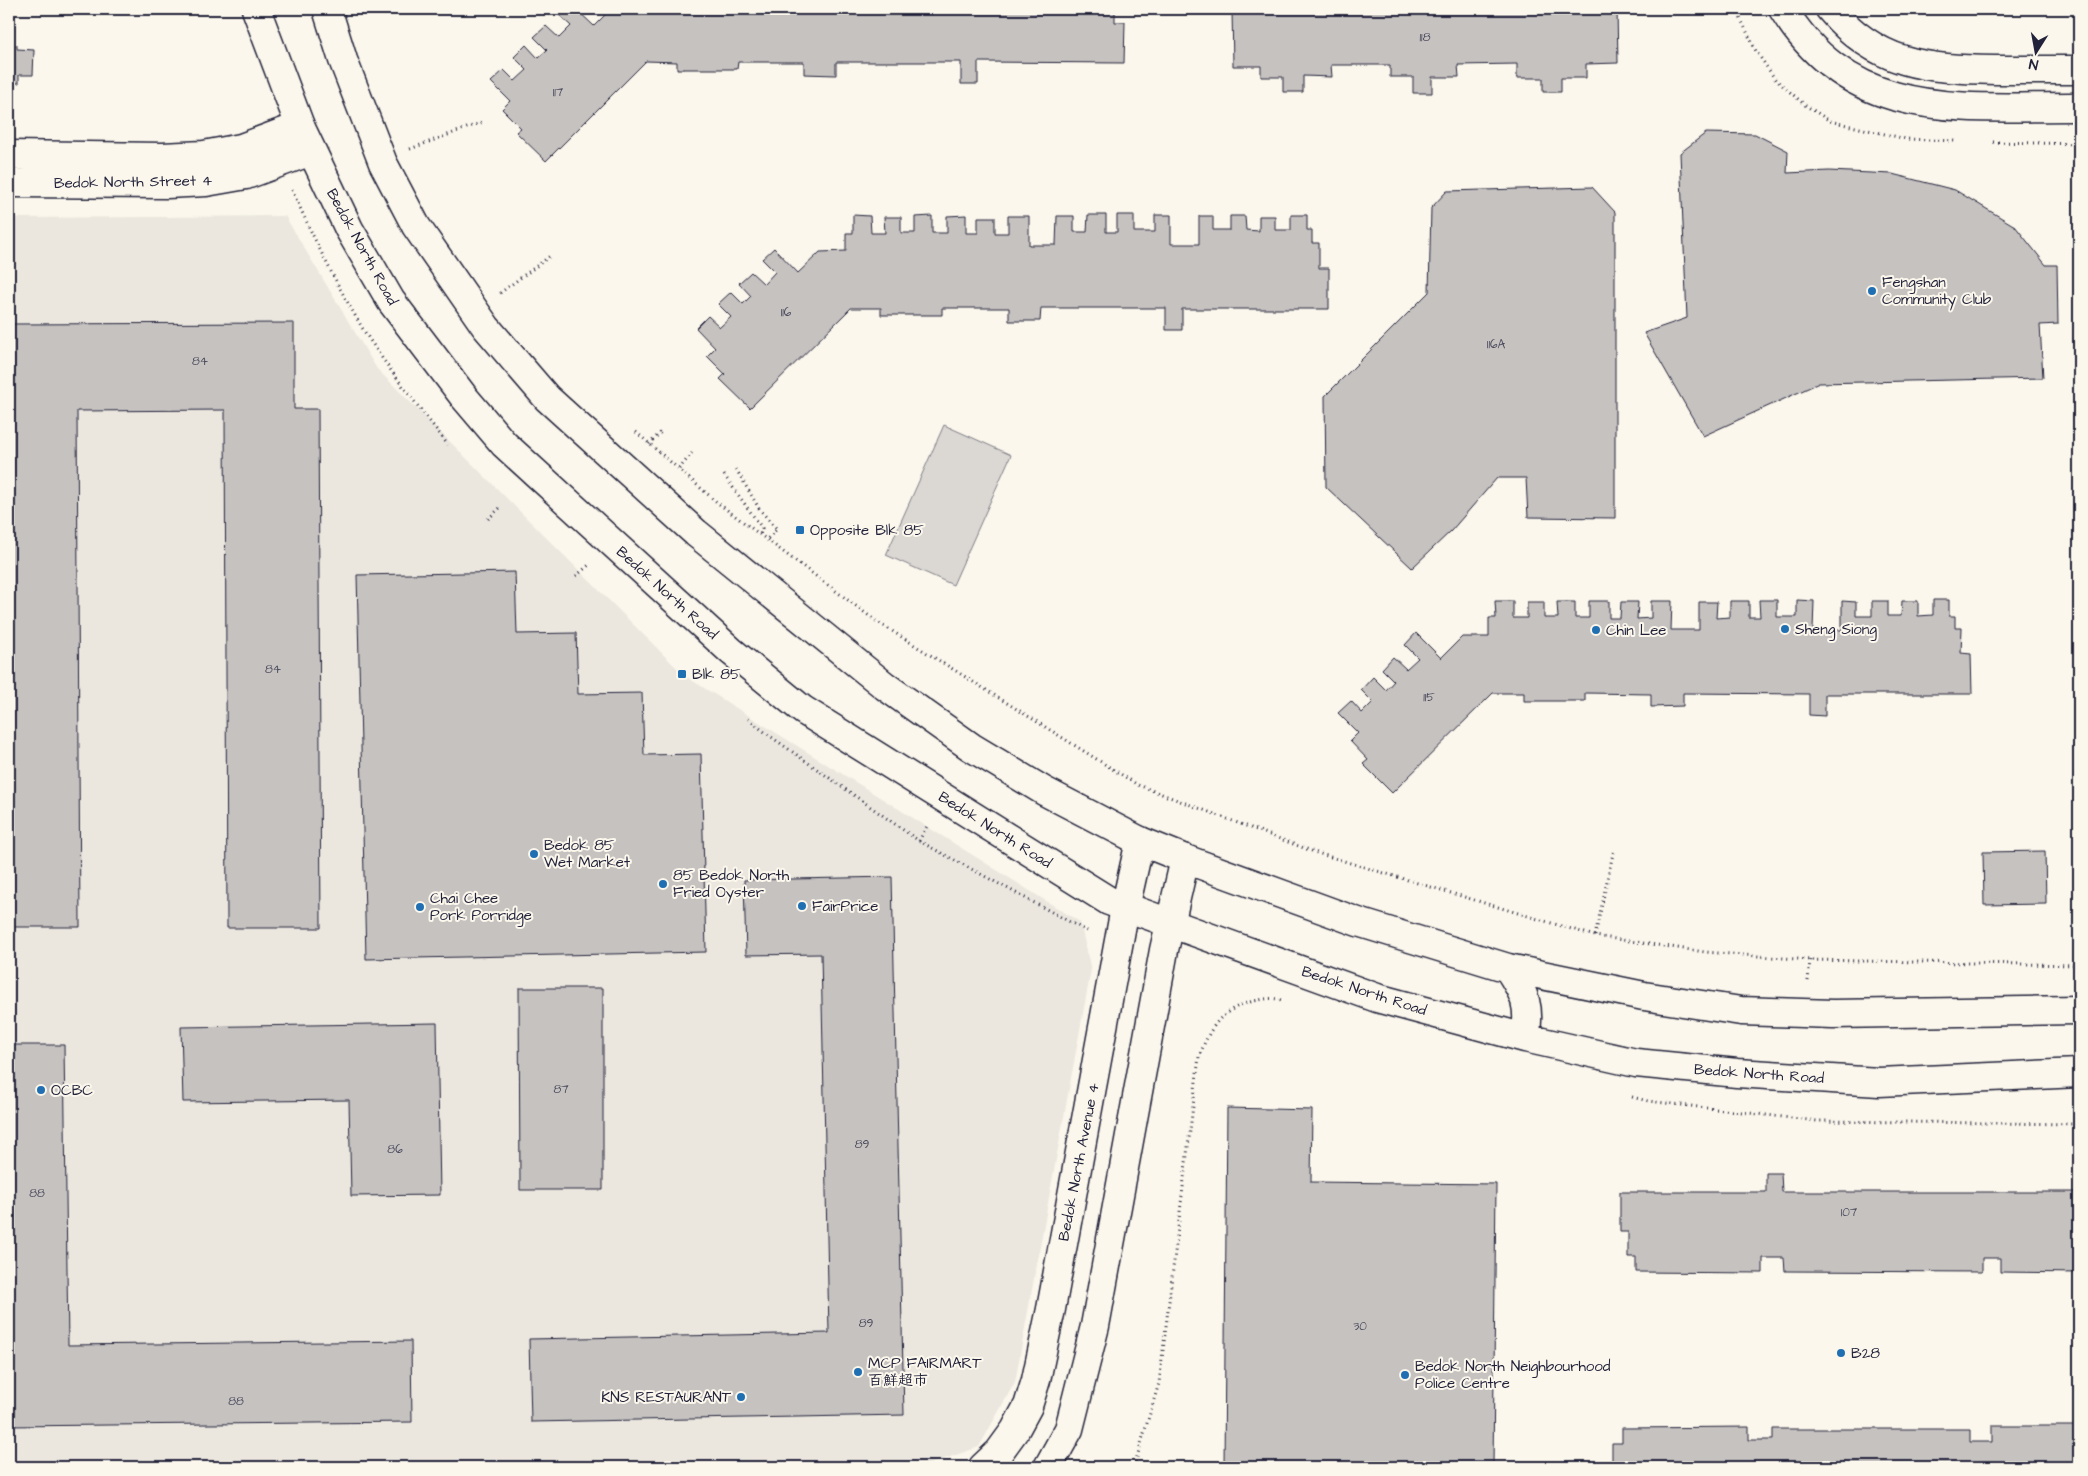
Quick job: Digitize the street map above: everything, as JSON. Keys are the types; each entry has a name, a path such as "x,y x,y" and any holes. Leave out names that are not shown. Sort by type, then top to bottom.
{"main road":[{"name":"Bedok North Road","path":"256,9 300,126 349,229 390,301 464,397 504,444 731,651 803,710 1109,901 1377,998 1525,1038 1636,1063 1737,1073 1879,1082 2079,1073"},
{"path":"327,9 343,60 383,163 416,226 486,327 547,398 696,533 885,686 979,752 1044,791 1140,841 1185,859 1358,922 1508,968 1644,996 1740,1011 1834,1014 2079,1010"},
{"path":"1782,9 1808,44 1832,65 1860,83 1890,96 1906,101 1938,106 2079,107"},
{"path":"1830,9 1848,28 1869,44 1892,56 1917,64 1955,70 2079,70"},
{"name":"Bedok North Street 4","path":"9,155 162,157 204,155 241,148 300,126"},
{"name":"Bedok North Street 4","path":"9,183 167,184 206,182 246,175 312,151"},
{"name":"Bedok North Avenue 4","path":"983,1467 999,1452 1015,1430 1028,1406 1036,1380 1051,1309 1125,908 1140,841"},
{"path":"1048,1467 1069,1429 1095,1326 1169,924 1185,859"},
{"path":"1508,968 1520,985 1526,1001 1529,1020 1525,1038"}],"path":[{"path":"410,150 483,122"},
{"path":"499,294 550,256"},
{"path":"629,426 719,504 876,621 1138,785 1317,853 1595,936 1705,952 1810,960 2079,965"},
{"path":"649,444 661,432"},
{"path":"678,469 692,453"},
{"path":"736,469 760,510 777,529 767,539"},
{"path":"724,475 762,528 760,535"},
{"path":"488,519 502,506"},
{"path":"748,718 770,736 919,841 1085,930"},
{"path":"1595,936 1614,848"},
{"path":"1134,1467 1159,1383 1199,1057 1208,1033 1223,1015 1241,1004 1271,997"}],"shaded area":[{"path":"285,216 377,369 685,676 1080,922 1091,970 1015,1382 979,1447 921,1467 9,1467 9,218"},
{"path":"944,425 1011,455 953,585 886,555"}],"building":[{"path":"561,9 576,9 594,26 611,9 1115,9 1115,22 1125,22 1124,63 978,62 978,84 961,84 961,62 836,62 836,75 804,74 804,62 738,62 737,69 677,69 677,62 646,61 546,161 516,132 521,128 502,109 510,101 491,82 504,70 515,81 527,70 514,57 526,45 538,58 547,50 534,37 546,26 559,38 571,26 557,13"},
{"path":"1617,9 1618,63 1586,64 1586,78 1561,78 1561,92 1543,92 1543,78 1517,78 1517,64 1458,65 1459,77 1432,77 1432,93 1413,93 1413,77 1390,77 1390,65 1331,65 1332,77 1303,76 1303,92 1283,92 1283,77 1261,77 1261,66 1233,66 1232,10"},
{"path":"9,45 17,45 17,49 34,50 33,75 19,75 19,83 9,83"},
{"name":"Fengshan Community Club","path":"1706,133 1755,134 1788,151 1787,173 1829,171 1892,174 1955,190 2015,226 2046,265 2057,265 2058,324 2040,325 2043,378 1819,383 1703,436 1644,333 1687,318 1680,153"},
{"path":"1592,187 1615,212 1615,518 1528,517 1526,478 1497,478 1451,531 1412,568 1326,487 1325,396 1429,292 1431,208 1447,191"},
{"path":"853,215 870,216 871,233 885,233 884,217 901,217 901,233 915,233 915,217 932,216 932,233 947,233 947,216 966,215 966,233 978,233 978,217 995,217 995,233 1008,233 1008,216 1029,216 1029,245 1056,245 1057,216 1074,216 1074,232 1087,232 1088,215 1106,215 1106,232 1117,232 1117,215 1134,215 1134,232 1155,232 1155,215 1171,215 1171,244 1199,244 1199,216 1213,216 1213,230 1230,230 1230,216 1245,216 1246,230 1259,231 1259,216 1275,216 1275,230 1291,230 1291,215 1307,215 1307,230 1312,230 1312,243 1319,243 1319,268 1329,268 1329,309 1182,309 1182,330 1166,330 1166,308 1041,308 1040,321 1009,321 1009,308 942,308 942,315 881,315 881,308 851,308 750,408 720,379 725,374 707,356 715,348 696,328 708,316 720,327 731,317 718,304 731,292 743,304 751,296 739,283 751,272 764,284 775,272 762,259 774,248 798,273 820,252 846,251 846,233 853,233"},
{"path":"294,323 294,409 318,409 321,928 227,928 225,410 77,411 80,927 9,927 9,324"},
{"name":"Bedok 85 Wet Market","path":"515,572 517,634 576,633 578,694 642,693 644,755 701,754 706,952 366,959 357,575"},
{"path":"1759,600 1777,600 1777,617 1797,617 1797,600 1814,601 1813,630 1842,630 1842,601 1856,602 1856,616 1872,616 1872,601 1888,601 1888,616 1901,616 1902,601 1918,601 1918,616 1933,615 1933,600 1949,600 1949,616 1955,616 1955,628 1962,628 1961,653 1971,654 1972,694 1825,694 1825,716 1809,715 1809,694 1683,693 1683,706 1651,707 1651,694 1585,693 1585,701 1524,701 1524,693 1493,693 1392,793 1363,764 1368,760 1350,741 1358,733 1338,713 1351,701 1362,713 1373,702 1361,690 1373,677 1386,690 1394,681 1382,669 1393,657 1406,669 1418,658 1405,645 1416,633 1441,658 1462,637 1489,637 1489,618 1496,618 1495,601 1513,601 1513,618 1527,618 1527,602 1544,602 1544,618 1558,618 1557,602 1575,602 1575,618 1589,618 1589,601 1609,601 1609,618 1620,618 1621,602 1638,602 1637,619 1651,618 1651,601 1672,601 1671,630 1699,630 1699,602 1717,602 1716,618 1730,617 1730,601 1749,601 1749,617 1760,617"},
{"path":"2045,851 2046,904 1984,905 1983,852"},
{"path":"892,877 904,1415 531,1422 529,1339 829,1333 821,954 746,955 744,880"},
{"path":"519,988 603,988 603,1190 520,1190"},
{"path":"437,1023 440,1195 351,1196 349,1100 183,1102 181,1027"},
{"path":"9,1045 64,1045 68,1345 411,1341 412,1422 9,1426"},
{"path":"1227,1108 1312,1110 1311,1182 1496,1184 1493,1467 1224,1467"},
{"path":"1766,1173 1781,1173 1782,1192 2079,1192 2079,1273 2000,1272 2000,1258 1982,1258 1982,1272 1785,1271 1784,1258 1763,1258 1763,1273 1636,1272 1636,1257 1628,1257 1628,1232 1620,1232 1620,1192 1766,1192"},
{"path":"1992,1426 2079,1426 2079,1467 1603,1467 1612,1466 1612,1443 1622,1443 1622,1428 1749,1427 1749,1440 1773,1440 1773,1429 1970,1429 1970,1442 1992,1442"}],"place":[{"name":"Fengshan Community Club","path":"1872,291"},
{"name":"Opposite Blk 85","path":"800,530"},
{"name":"Sheng Siong","path":"1785,629"},
{"name":"Chin Lee","path":"1596,630"},
{"name":"Blk 85","path":"682,674"},
{"name":"Bedok 85 Wet Market","path":"534,854"},
{"name":"85 Bedok North Fried Oyster","path":"663,884"},
{"name":"FairPrice","path":"802,906"},
{"name":"Chai Chee Pork Porridge","path":"420,907"},
{"name":"OCBC","path":"41,1090"},
{"name":"B28","path":"1841,1353"},
{"name":"MCP FAIRMART 百鮮超市","path":"858,1372"},
{"name":"Bedok North Neighbourhood Police Centre","path":"1405,1375"},
{"name":"KNS RESTAURANT","path":"741,1397"}]}
